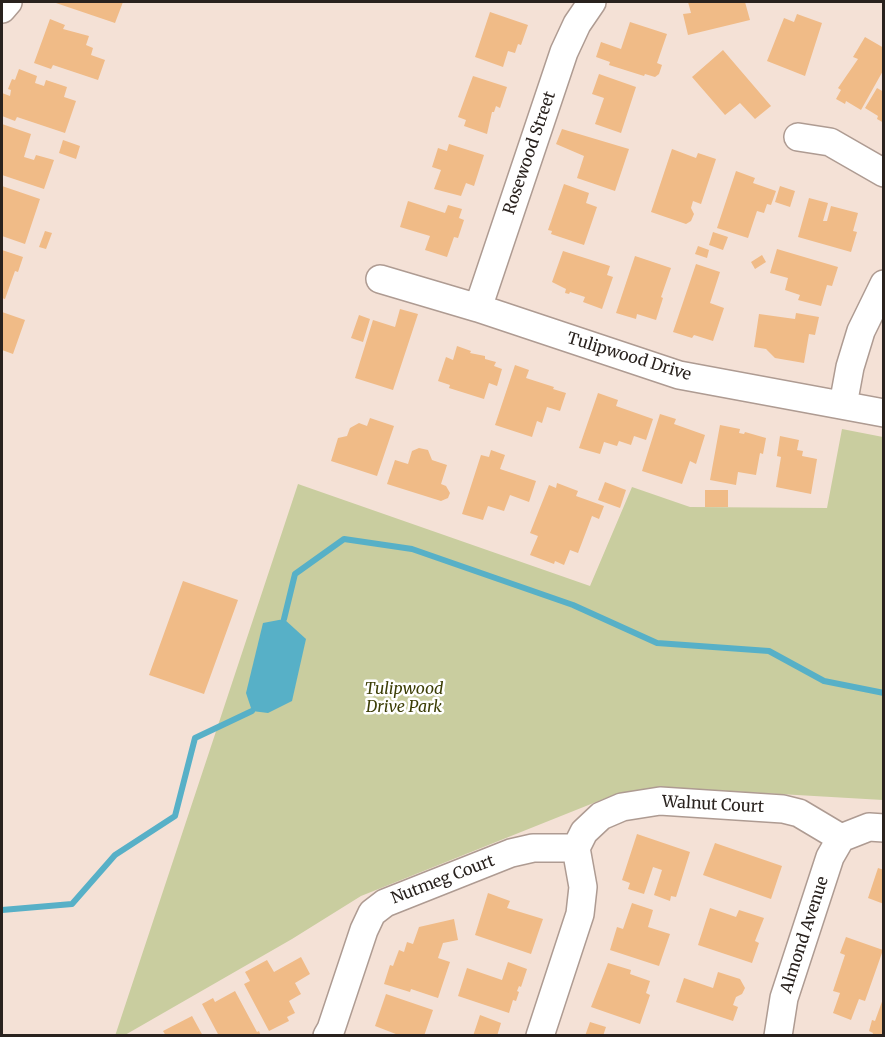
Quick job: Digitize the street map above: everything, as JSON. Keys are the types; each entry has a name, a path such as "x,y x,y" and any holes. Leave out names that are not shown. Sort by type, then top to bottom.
{"street":[{"path":"2,9 8,2"},
{"name":"Rosewood Street","path":"478,308 564,52 577,24 592,2"},
{"path":"798,137 830,142 884,173"},
{"name":"Tulipwood Drive","path":"380,279 478,308 679,375 884,413"},
{"path":"843,405 850,368 861,331 884,284"},
{"name":"Walnut Court","path":"576,848 584,832 601,816 622,807 660,801 783,809 799,813 841,838"},
{"path":"841,838 868,827 884,828"},
{"name":"Almond Avenue","path":"782,1034 784,998 830,857 841,838"},
{"name":"Nutmeg Court","path":"327,1035 364,930 372,913 385,903 511,853 533,848 576,848"},
{"path":"540,1035 580,914 583,887 576,848"}],"green space":[{"name":"Tulipwood Drive Park","path":"842,429 883,437 883,800 659,787 611,796 361,896 292,939 125,1035 115,1036 298,484 590,586 632,487 690,507 827,508"}],"water":[{"path":"284,619 306,639 292,701 268,713 252,711 246,693 263,623"}],"building":[{"path":"53,2 123,2 115,23"},
{"path":"688,2 745,2 750,20 688,35 683,14 691,13"},
{"path":"490,12 528,25 521,45 518,44 515,53 508,51 503,67 475,57"},
{"path":"797,14 822,23 805,76 767,61 784,18 794,22"},
{"path":"50,19 65,25 63,29 89,36 86,45 93,48 91,55 105,60 98,80 53,65 51,69 34,63"},
{"path":"630,22 667,34 657,63 662,65 659,74 655,77 645,74 644,76 609,65 610,62 596,57 601,42 621,49"},
{"path":"865,37 884,48 884,69 861,110 846,101 845,104 836,99 841,90 838,88 858,59 853,57"},
{"path":"723,50 771,106 755,119 740,103 725,115 692,77"},
{"path":"19,69 37,76 35,83 44,86 46,80 67,87 64,97 76,101 65,133 17,117 15,121 2,116 2,93 10,96 11,90 8,89"},
{"path":"599,74 636,87 621,133 595,124 604,98 592,94"},
{"path":"473,76 507,87 500,108 496,106 492,112 487,134 464,126 466,120 458,117"},
{"path":"877,88 884,92 884,123 865,108"},
{"path":"2,124 31,134 24,157 34,160 36,155 54,160 44,189 2,175"},
{"path":"562,129 629,149 615,191 577,178 584,156 556,144"},
{"path":"63,140 80,146 76,159 59,153"},
{"path":"449,144 484,155 474,186 466,183 461,196 434,189 441,170 432,167 438,148 447,151"},
{"path":"672,149 696,158 698,153 716,159 701,204 693,201 691,208 694,214 691,221 686,224 651,212"},
{"path":"736,171 755,178 753,183 776,191 771,205 767,204 764,213 757,211 748,238 717,228"},
{"path":"564,184 589,193 586,203 597,207 584,245 551,234 552,231 548,230"},
{"path":"2,186 40,199 25,244 2,236"},
{"path":"780,186 795,191 790,207 775,202"},
{"path":"809,198 828,203 823,221 827,221 831,206 858,213 853,231 857,232 851,252 798,237"},
{"path":"408,201 445,213 448,205 462,209 459,218 464,220 458,238 454,237 447,257 425,250 430,236 400,227"},
{"path":"45,231 52,233 46,249 39,247"},
{"path":"713,232 728,237 723,250 709,245"},
{"path":"698,246 709,250 707,258 695,254"},
{"path":"777,249 838,267 832,286 827,285 821,306 798,300 800,295 785,290 788,278 770,273"},
{"path":"2,250 23,257 18,272 15,271 5,299 2,298"},
{"path":"563,251 610,266 607,275 613,277 602,309 583,302 585,297 570,292 565,293 566,289 552,282"},
{"path":"762,255 766,262 755,269 751,262"},
{"path":"635,256 671,268 656,320 637,314 636,319 616,313"},
{"path":"696,264 720,272 710,303 724,308 713,341 673,332"},
{"path":"400,309 418,314 393,390 355,378 373,320 395,327"},
{"path":"2,312 25,320 13,354 2,350"},
{"path":"796,313 819,317 815,335 809,334 804,363 775,358 766,349 754,347 759,314 795,319"},
{"path":"359,315 370,319 363,342 351,338"},
{"path":"457,346 471,351 470,353 485,356 485,359 496,362 494,366 502,369 497,386 489,383 484,399 449,388 450,385 438,381 446,357 453,360"},
{"path":"515,365 529,370 526,378 566,393 560,411 547,407 542,423 537,421 532,437 495,425"},
{"path":"598,393 618,400 616,406 653,419 646,440 634,436 631,445 619,441 617,446 604,442 600,454 579,448"},
{"path":"660,414 676,419 674,424 705,435 696,464 690,461 682,484 642,471"},
{"path":"370,418 394,426 377,476 331,461 338,438 347,436 350,428 359,423 367,426"},
{"path":"720,425 740,429 739,433 744,434 745,432 766,438 763,454 760,453 756,475 738,472 736,485 710,480"},
{"path":"780,436 799,440 797,450 803,451 802,456 817,459 811,494 776,487 781,457 777,456"},
{"path":"419,448 428,450 432,460 447,465 441,484 446,486 450,493 448,498 441,501 387,484 395,460 408,464 412,451"},
{"path":"491,450 505,455 500,469 536,481 529,502 510,495 504,511 488,506 483,520 462,514 481,455 489,457"},
{"path":"605,482 626,490 620,508 598,500"},
{"path":"557,483 578,491 576,496 604,506 599,519 592,516 578,553 570,550 564,565 555,561 554,564 530,555 538,536 530,533 549,485 556,488"},
{"path":"705,490 728,490 728,507 705,507"},
{"path":"183,581 238,600 204,694 149,675"},
{"path":"637,834 690,852 676,897 671,896 670,901 654,895 662,870 653,867 644,894 628,889 630,883 622,880"},
{"path":"715,843 782,866 771,899 703,875"},
{"path":"878,868 884,870 884,904 868,898"},
{"path":"488,893 510,901 507,908 543,919 531,954 475,935"},
{"path":"632,903 653,910 648,927 670,934 659,966 610,950 617,927 623,929"},
{"path":"710,908 736,917 739,910 764,918 755,941 759,943 752,963 698,945"},
{"path":"454,919 458,940 443,943 438,958 450,962 438,998 411,989 410,992 384,984 390,965 393,966 399,950 404,952 407,942 413,944 419,927"},
{"path":"846,937 883,950 865,1001 859,999 851,1020 833,1013 840,993 833,991 845,955 840,953"},
{"path":"301,957 310,974 295,983 301,994 289,1001 295,1013 287,1017 289,1021 269,1031 244,984 250,981 245,972 267,960 274,972"},
{"path":"508,962 527,969 521,987 519,986 517,991 519,992 516,1001 513,1000 509,1013 458,996 467,968 502,980"},
{"path":"608,963 631,970 630,974 650,981 646,993 650,995 640,1024 591,1007"},
{"path":"718,972 740,979 745,988 742,994 736,997 733,1005 738,1007 733,1021 676,1002 684,978 713,988"},
{"path":"235,991 261,1036 219,1036 202,1004 213,998 215,1002"},
{"path":"386,994 433,1010 424,1036 401,1036 375,1026"},
{"path":"884,996 884,1036 872,1036 873,1033 869,1031 872,1020 875,1021"},
{"path":"480,1015 501,1023 497,1036 473,1036"},
{"path":"192,1016 203,1036 166,1036 163,1031"},
{"path":"590,1022 606,1027 603,1036 585,1036"}],"waterway":[{"path":"284,619 295,574 344,539 412,549 573,605 657,643 769,651 824,681 884,693"},
{"path":"2,910 72,904 115,855 175,816 195,738 252,711"}]}
